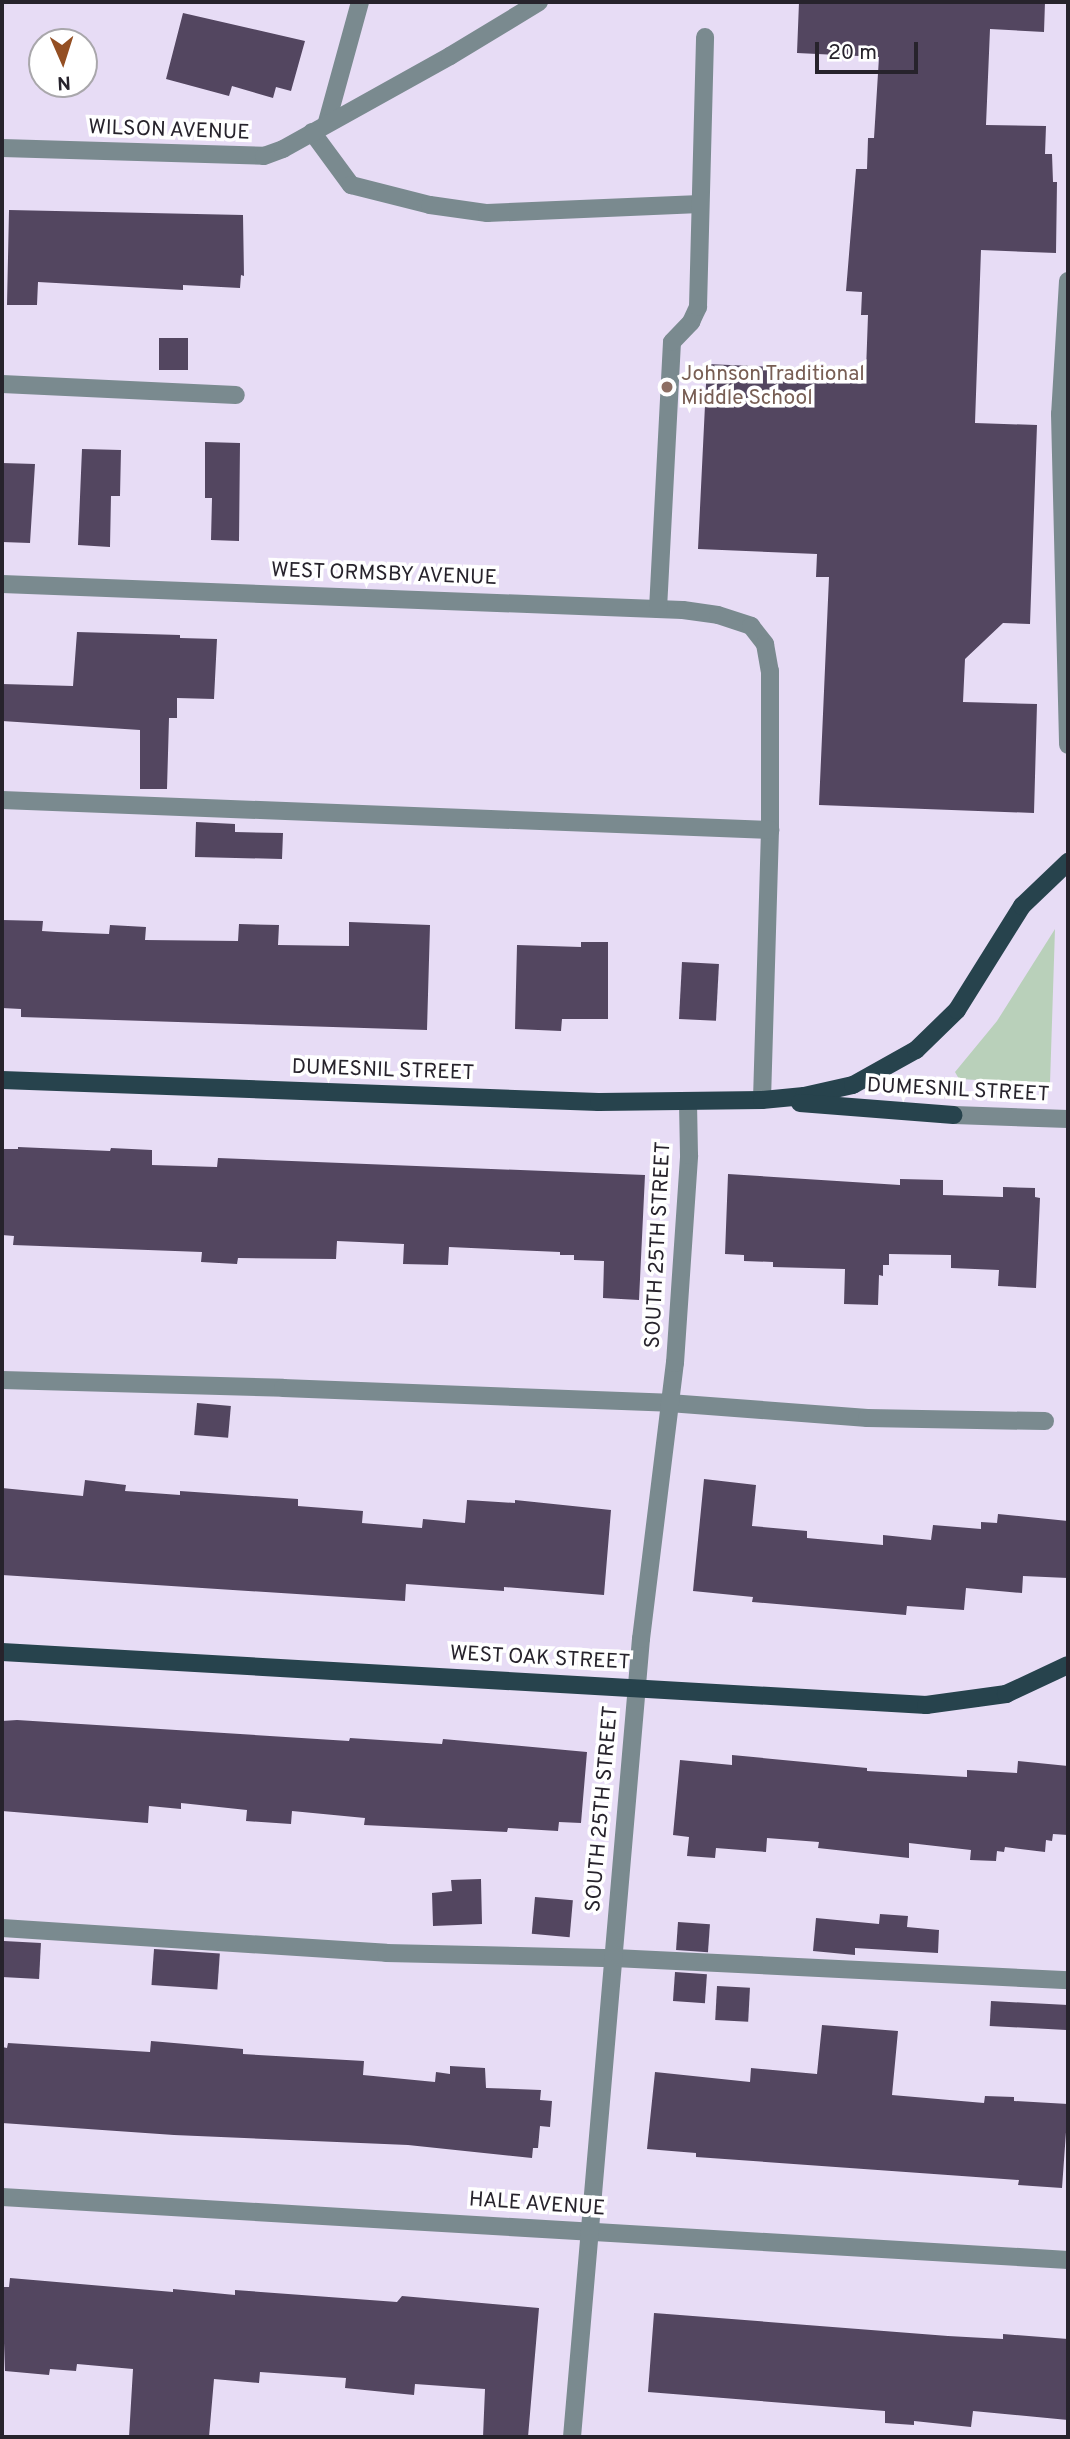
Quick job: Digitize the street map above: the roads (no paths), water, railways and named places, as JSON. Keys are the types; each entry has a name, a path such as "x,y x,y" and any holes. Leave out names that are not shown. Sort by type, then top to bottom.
{"main road":[{"name":"DUMESNIL STREET","path":"2,1080 599,1102 762,1100 804,1096 853,1086 904,1060 949,1021 1022,906 1068,862"},
{"name":"DUMESNIL STREET","path":"762,1100 954,1115"},
{"name":"WEST OAK STREET","path":"2,1652 926,1705 1006,1693 1068,1665"}],"street":[{"path":"360,2 319,127 351,185 430,205 487,213 700,204"},
{"name":"WILSON AVENUE","path":"2,148 264,156 450,56 539,2"},
{"path":"658,609 672,342 691,322 698,307 705,37"},
{"path":"1068,281 1060,414 1068,745"},
{"path":"2,384 236,395"},
{"name":"WEST ORMSBY AVENUE","path":"2,584 658,609 718,615 751,626 765,644 769,671 770,830"},
{"path":"2,800 770,830 762,1100"},
{"name":"SOUTH 25TH STREET","path":"572,2437 637,1688 669,1403 676,1363 689,1154 688,1101"},
{"name":"DUMESNIL STREET","path":"954,1115 1068,1119"},
{"path":"2,1380 669,1403 867,1418 1045,1422"},
{"path":"2,1928 386,1953 614,1958 1068,1980"},
{"name":"HALE AVENUE","path":"2,2197 1068,2260"}],"place":[{"name":"Johnson Traditional Middle School","path":"667,387"}]}
